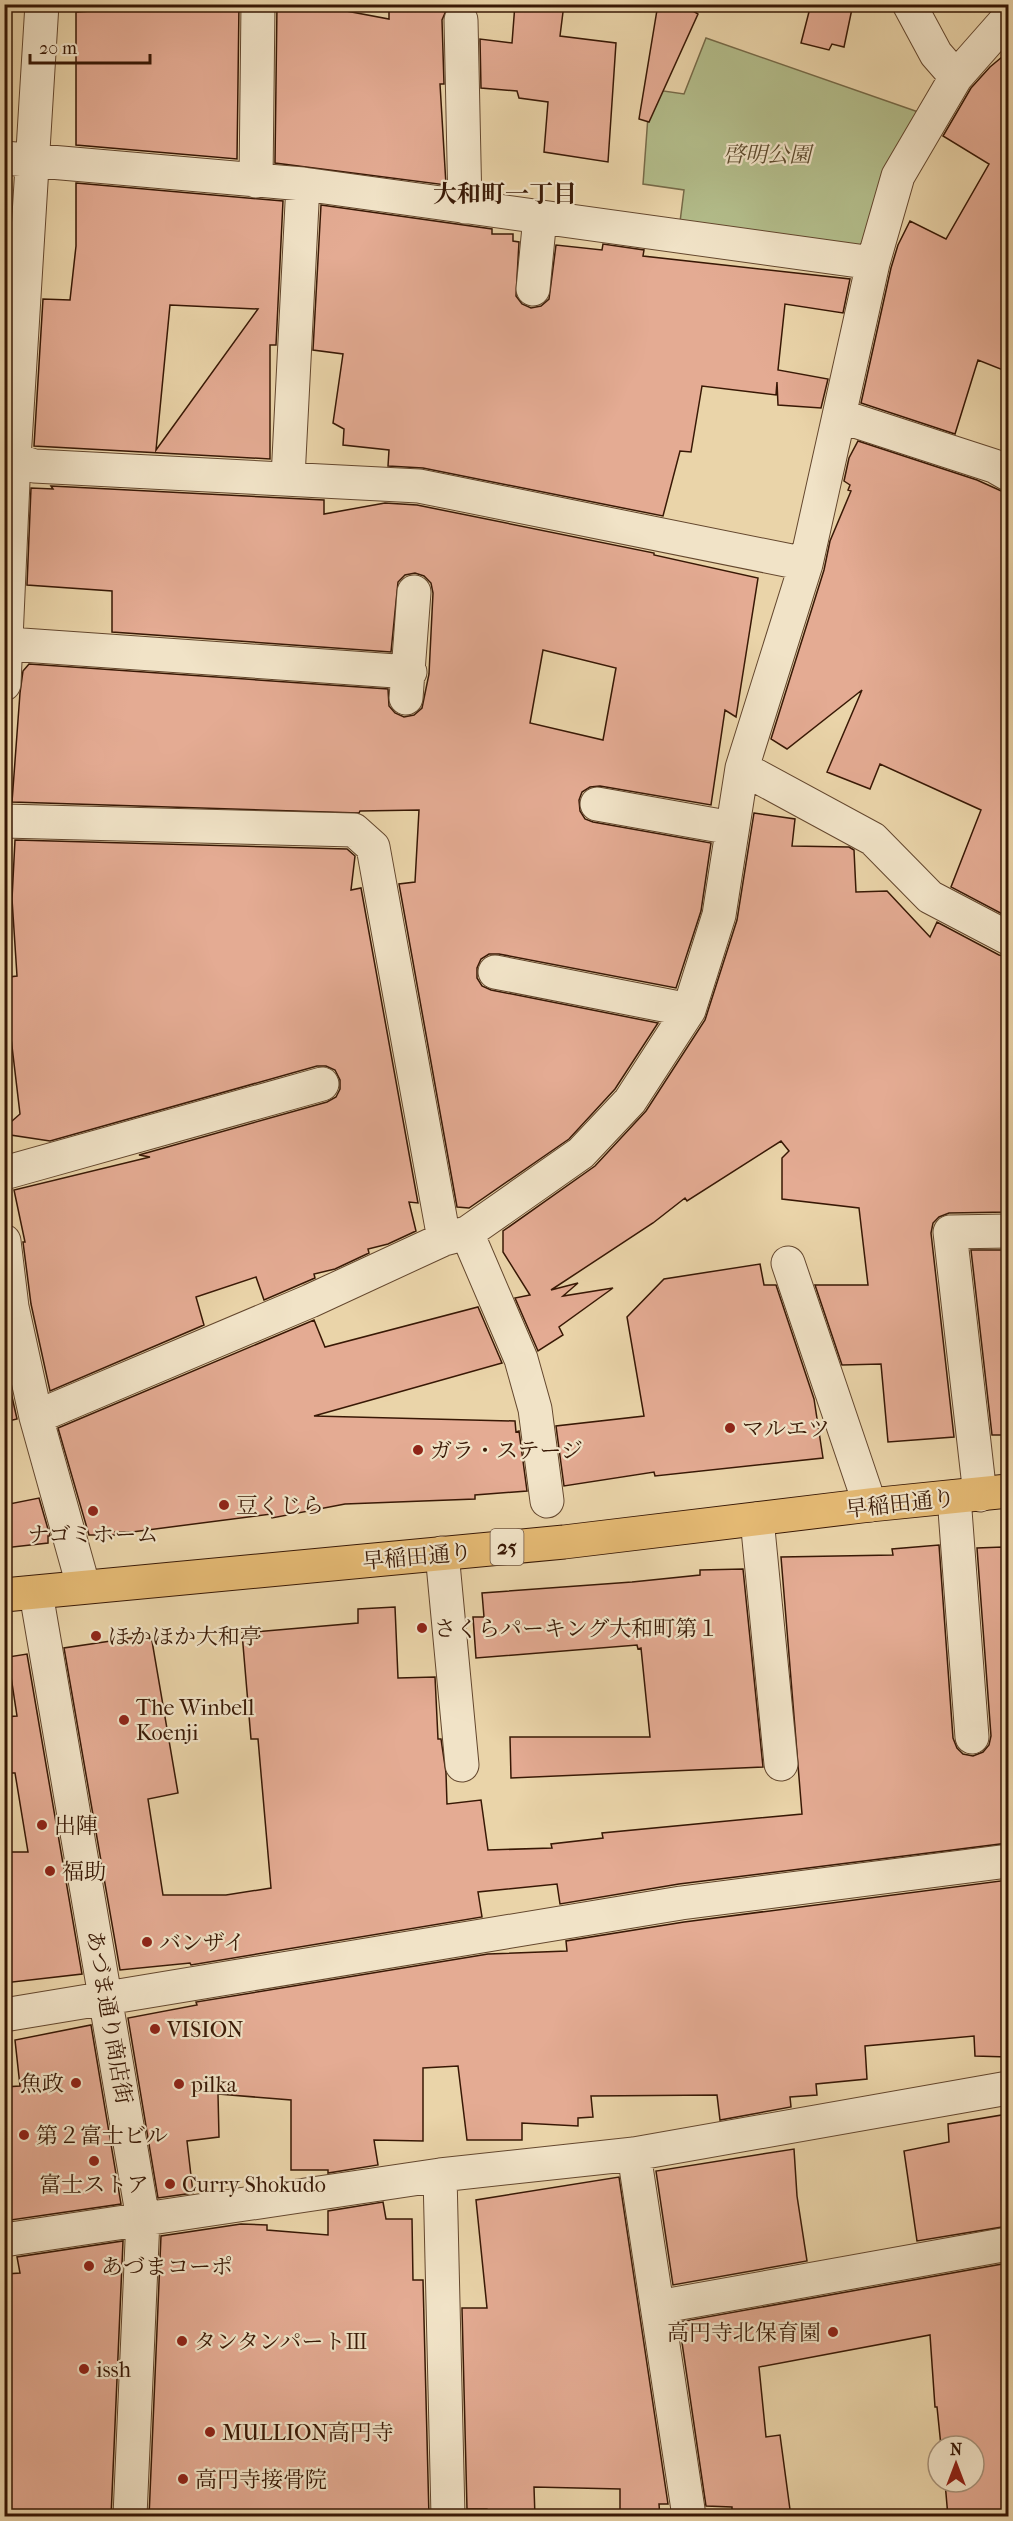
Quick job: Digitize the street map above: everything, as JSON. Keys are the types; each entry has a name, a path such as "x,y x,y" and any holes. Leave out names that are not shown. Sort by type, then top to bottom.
{"main road":[{"name":"早稲田通り","path":"20,1594 83,1585 442,1553 870,1505 981,1495"}],"street":[{"path":"4,684 8,645 9,458 18,159 42,4"},
{"path":"256,181 258,4"},
{"path":"909,4 936,54 956,77"},
{"path":"36,1417 310,1301 455,1236 580,1153 630,1101 689,1010 719,915 742,768 806,564 873,263 898,176 956,77 1008,18"},
{"path":"461,20 465,207"},
{"path":"18,159 303,184 873,263"},
{"path":"288,478 303,184"},
{"path":"533,289 540,217"},
{"path":"840,416 1004,464"},
{"path":"9,458 34,466 419,486 806,564"},
{"path":"8,645 408,685 414,592"},
{"path":"742,768 873,839 930,897 1008,938"},
{"path":"597,804 732,828"},
{"path":"4,821 354,830 373,847 455,1236 521,1359 535,1409 547,1501"},
{"path":"495,972 689,1010"},
{"path":"4,1173 147,1135 322,1084"},
{"path":"972,1737 981,1495 950,1232 1008,1231"},
{"path":"4,1241 12,1307 36,1417 83,1585"},
{"path":"788,1263 870,1505"},
{"path":"757,1519 781,1764"},
{"path":"442,1553 462,1765"},
{"name":"あづま通り商店街","path":"20,1594 107,1999 143,2219 130,2517"},
{"path":"4,2015 681,1903 1008,1861"},
{"path":"4,2240 440,2175 634,2154 1008,2088"},
{"path":"634,2154 689,2517"},
{"path":"440,2175 448,2517"},
{"path":"658,2307 1008,2244"}],"green space":[{"name":"啓明公園","path":"706,38 924,114 873,263 679,230 684,190 643,184 650,89 684,94"}],"building":[{"path":"135,4 239,4 237,159 76,145 76,12 135,8"},
{"path":"277,4 309,4 389,19 389,4 449,4 442,20 444,84 440,84 446,185 275,163"},
{"path":"515,4 564,4 560,36 616,43 608,162 544,152 548,102 519,98 517,91 481,88 480,39 512,43"},
{"path":"658,4 682,4 698,14 649,122 639,119"},
{"path":"811,4 853,4 844,47 832,44 829,50 801,43"},
{"path":"1008,52 1008,372 978,360 955,434 861,403 891,268 898,245 910,221 946,239 989,164 943,136 971,88 990,67"},
{"path":"76,183 283,201 276,345 270,345 270,459 34,446 43,299 70,300 76,246","holes":["170,305 258,309 156,450"]},
{"path":"321,205 492,229 492,234 513,234 513,241 519,242 516,296 522,304 531,308 541,306 549,299 556,245 602,250 603,244 644,250 643,256 850,279 843,313 785,304 778,370 828,379 821,408 778,405 777,382 776,395 702,386 691,452 680,451 663,516 423,468 388,466 389,450 343,445 344,429 333,423 343,354 313,350"},
{"path":"858,441 977,480 1008,494 1008,917 951,887 981,810 880,764 870,789 827,772 862,690 787,749 771,739 824,570 830,541 851,491 848,490 850,485 844,481 849,458"},
{"path":"51,486 324,500 324,514 385,503 417,505 654,553 654,555 758,578 736,717 725,710 711,805 600,786 590,787 582,792 579,800 580,811 585,819 593,822 711,843 701,911 676,988 499,954 489,954 481,959 477,968 477,978 482,986 491,990 658,1023 615,1089 569,1139 469,1208 457,1207 399,884 415,882 419,810 360,811 359,813 12,802 20,693 23,671 29,664 388,689 389,706 395,713 404,717 414,715 422,708 429,674 433,593 431,583 424,576 415,573 405,575 398,582 391,652 112,632 112,591 27,585 31,488 53,489","holes":["543,650 616,668 603,740 530,723"]},
{"path":"754,813 795,819 792,846 849,847 854,850 856,892 887,891 930,937 937,922 999,955 1008,957 1008,1212 949,1213 939,1217 933,1223 931,1233 954,1437 888,1442 881,1364 842,1365 815,1285 868,1285 859,1208 782,1199 782,1158 789,1151 781,1141 687,1201 685,1198 653,1223 551,1290 578,1283 563,1296 613,1288 559,1327 563,1335 538,1351 515,1298 530,1295 503,1252 503,1231 595,1166 646,1111 705,1020 737,920"},
{"path":"15,840 347,849 355,856 351,890 361,888 418,1203 409,1202 416,1231 388,1244 368,1249 369,1253 335,1269 314,1274 315,1278 264,1300 256,1277 196,1297 204,1325 50,1391 31,1304 23,1242 25,1242 14,1190 150,1157 139,1155 327,1102 336,1097 340,1089 340,1080 335,1070 326,1066 317,1066 50,1141 4,1134 4,1128 20,1114 9,1021 9,977 17,976 12,899"},
{"path":"971,1250 1008,1250 1008,1435 992,1435"},
{"path":"760,1264 764,1285 776,1285 814,1399 823,1458 655,1476 654,1472 564,1486 556,1426 644,1416 627,1317 664,1279"},
{"path":"478,1307 502,1363 314,1416 515,1421 516,1432 519,1431 527,1491 475,1495 475,1499 345,1504 272,1518 271,1514 132,1532 115,1532 116,1535 89,1535 58,1428 314,1320 325,1347"},
{"path":"4,1361 17,1419 4,1422"},
{"path":"39,1498 50,1536 48,1536 48,1543 4,1548 4,1505"},
{"path":"939,1545 953,1738 957,1748 963,1754 973,1756 983,1752 989,1745 991,1736 977,1548 1003,1547 1004,1627 1008,1627 1008,1843 679,1884 560,1904 557,1884 478,1892 482,1917 191,1965 190,1963 120,1970 64,1648 151,1635 178,1793 148,1799 163,1895 226,1895 271,1888 258,1739 251,1739 242,1633 358,1623 358,1609 395,1607 398,1678 435,1677 438,1739 441,1739 446,1773 447,1804 481,1800 488,1850 552,1848 551,1844 603,1838 602,1833 802,1814 781,1557 893,1555 892,1549"},
{"path":"743,1569 763,1767 511,1778 510,1737 650,1737 641,1648 638,1649 637,1645 476,1658 473,1617 484,1617 482,1593 700,1575 700,1570"},
{"path":"27,1654 82,1974 4,1983 4,1852 28,1852 15,1773 4,1773 4,1717 17,1716 8,1657"},
{"path":"1008,1880 1008,2057 975,2056 974,2036 865,2046 867,2079 816,2084 817,2095 790,2097 791,2107 720,2120 717,2095 591,2096 593,2117 578,2118 578,2126 522,2123 522,2140 467,2140 458,2066 423,2068 423,2141 374,2140 378,2165 328,2173 328,2170 291,2170 291,2100 218,2094 219,2137 187,2141 193,2193 158,2198 128,2018 197,2005 196,2002 488,1954 567,1951 566,1941 684,1922"},
{"path":"91,2025 121,2204 11,2220 4,2183 4,2087 20,2086 15,2040"},
{"path":"1008,2114 1008,2226 917,2241 904,2151 949,2142 948,2124"},
{"path":"794,2149 797,2196 807,2261 673,2285 656,2171"},
{"path":"619,2177 668,2504 659,2504 660,2517 620,2517 620,2489 534,2487 535,2517 493,2517 487,2509 467,2509 462,2308 487,2308 476,2200"},
{"path":"383,2202 386,2219 412,2219 413,2280 423,2280 429,2517 149,2517 161,2236 241,2224 267,2225 267,2230 328,2235 328,2211"},
{"path":"123,2241 111,2517 4,2517 4,2349 8,2349 6,2274 20,2273 17,2257"},
{"path":"1008,2263 1008,2517 948,2517 946,2494 986,2494 986,2434 940,2434 937,2407 935,2407 930,2335 759,2367 766,2437 780,2435 791,2517 732,2517 732,2507 706,2506 679,2322"}],"place":[{"name":"マルエツ","path":"730,1428"},
{"name":"ガラ・ステージ","path":"418,1450"},
{"name":"豆くじら","path":"224,1505"},
{"name":"ナゴミホーム","path":"93,1511"},
{"name":"さくらパーキング大和町第１","path":"422,1628"},
{"name":"ほかほか大和亭","path":"96,1636"},
{"name":"The Winbell Koenji","path":"124,1720"},
{"name":"出陣","path":"42,1825"},
{"name":"福助","path":"50,1871"},
{"name":"バンザイ","path":"147,1942"},
{"name":"VISION","path":"155,2029"},
{"name":"魚政","path":"76,2083"},
{"name":"pilka","path":"179,2084"},
{"name":"第２富士ビル","path":"24,2135"},
{"name":"富士ストア","path":"94,2161"},
{"name":"Curry Shokudo","path":"170,2184"},
{"name":"あづまコーポ","path":"89,2266"},
{"name":"高円寺北保育園","path":"833,2332"},
{"name":"タンタンパートⅢ","path":"182,2341"},
{"name":"issh","path":"84,2369"},
{"name":"MULLION高円寺","path":"210,2432"},
{"name":"高円寺接骨院","path":"183,2479"}],"district":[{"name":"大和町一丁目","path":"505,194"}]}
